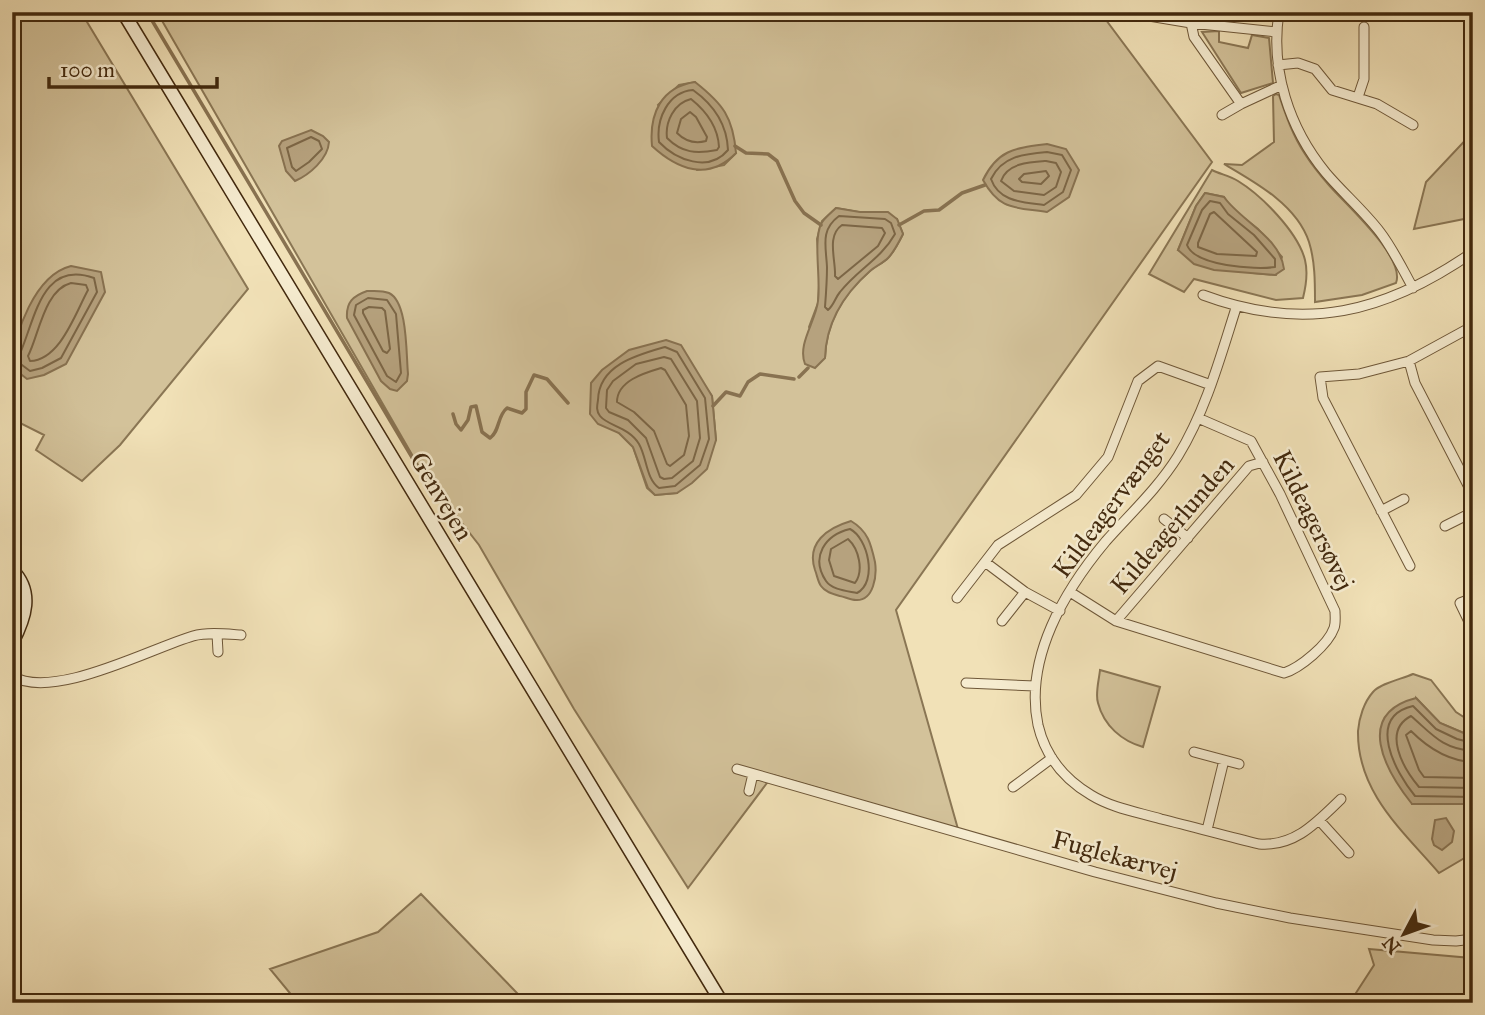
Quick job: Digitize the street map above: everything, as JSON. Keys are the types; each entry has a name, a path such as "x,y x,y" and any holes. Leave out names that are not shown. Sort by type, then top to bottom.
{"street":[{"name":"Genvejen","path":"123,12 722,1003"},
{"path":"1125,12 1191,23 1276,32"},
{"path":"1279,12 1276,32 1278,65 1286,102 1311,152 1326,173 1382,234 1413,288"},
{"path":"1191,23 1194,37 1241,104"},
{"path":"1358,97 1364,79 1364,27"},
{"path":"1278,65 1298,63 1315,69 1332,90 1377,104 1413,125"},
{"path":"1222,115 1282,85"},
{"path":"1203,295 1236,308 1265,312 1313,315 1335,313 1364,307 1413,288 1473,252"},
{"name":"Kildeagervænget","path":"1236,308 1198,418 1171,467 1145,501 1107,541 1070,592 1060,611 1040,660 1035,686 1036,712 1041,736 1052,758 1067,777 1112,806 1259,844 1274,845 1298,837 1341,799"},
{"path":"1410,566 1323,398 1320,377 1359,374 1409,360 1473,326"},
{"path":"1409,360 1415,383 1473,495"},
{"path":"957,598 998,545 1076,495 1108,457 1138,381 1158,366 1211,386"},
{"name":"Kildeagersøvej","path":"1070,592 1116,621 1284,673 1297,669 1319,648 1334,628 1335,611 1264,462 1251,441 1198,418"},
{"name":"Kildeagerlunden","path":"1116,621 1248,466 1264,462"},
{"path":"1381,510 1404,499"},
{"path":"1445,526 1473,512"},
{"path":"1164,519 1188,538"},
{"path":"985,562 1025,592 1060,611"},
{"path":"12,570 23,585 27,603 20,628 12,643"},
{"path":"1002,621 1025,592"},
{"path":"1473,598 1461,603 1473,630"},
{"path":"217,634 218,652"},
{"path":"12,676 29,684 50,683 115,666 195,635 242,635"},
{"path":"966,683 1035,686"},
{"path":"1194,752 1239,764"},
{"path":"1013,787 1052,758"},
{"path":"1207,830 1224,760"},
{"name":"Fuglekærvej","path":"737,769 1095,872 1216,903 1290,918 1433,940 1473,939"},
{"path":"749,791 753,774"},
{"path":"1319,820 1349,853"}],"shaded area":[{"path":"12,12 81,12 248,289 120,445 82,481 36,450 44,435 12,419"},
{"path":"157,12 1100,12 1212,162 896,610 958,829 773,775 688,888 574,709 479,545 422,472","holes":["695,82 736,153 724,165 697,170 658,105 679,85","836,208 897,219 903,234 890,256 860,280 844,299 829,333 825,358 809,327 818,303 820,268 817,239 822,221","698,376 712,396 716,440 677,493 655,495 647,488 633,447 619,433"]},
{"path":"1219,31 1219,42 1248,48 1252,35 1269,38 1273,83 1241,93 1202,32"},
{"path":"1279,95 1293,133 1310,162 1372,231 1392,259 1397,272 1396,283 1362,295 1315,302 1312,257 1303,229 1274,196 1224,164 1242,165 1274,142 1273,96"},
{"path":"1473,132 1473,214 1469,218 1414,229 1426,182"},
{"path":"1212,170 1247,187 1287,226 1305,260 1306,284 1303,298 1276,300 1194,279 1184,292 1149,274","holes":["1205,193 1224,197 1232,209 1258,229 1282,257 1276,275 1253,273 1178,250 1196,206"]},
{"path":"1100,670 1160,687 1143,747 1121,737 1105,719 1097,699"},
{"path":"1413,674 1431,680 1456,712 1473,723 1473,737 1440,723 1416,698 1412,804 1473,804 1473,853 1439,873 1384,809 1365,773 1360,753 1358,731 1362,710 1370,696 1381,686"},
{"path":"421,894 517,993 508,1003 298,1003 270,969 378,932"},
{"path":"1369,949 1471,958 1473,1003 1337,1003 1354,996 1374,965"}],"water":[{"path":"695,82 713,97 725,112 735,141 736,153 725,162 704,170 682,166 652,146 653,123 660,104 674,90"},
{"path":"311,130 329,142 328,148 317,166 295,181 286,171 279,146 282,141"},
{"path":"1047,144 1066,149 1079,170 1069,197 1047,212 1009,206 989,190 983,180 1002,156 1017,149"},
{"path":"1205,193 1224,197 1268,238 1281,258 1284,269 1275,275 1214,270 1194,264 1178,250 1196,206"},
{"path":"836,208 860,212 888,212 897,219 903,234 890,256 870,271 845,299 833,321 825,358 815,368 805,364 803,349 817,309 819,232 822,222"},
{"path":"71,266 101,272 105,292 66,364 44,375 27,379 12,367 22,322 37,293 47,281"},
{"path":"367,291 389,293 395,298 403,317 408,374 407,381 397,391 381,381 347,318 351,300"},
{"path":"666,340 681,345 712,396 716,440 707,469 692,483 677,493 655,495 648,488 633,447 619,433 598,424 590,414 591,383 602,370 629,350"},
{"path":"851,521 868,538 875,562 875,580 870,592 862,599 856,600 832,594 823,588 813,560 813,552 821,538 834,528"},
{"path":"1416,698 1440,723 1473,737 1473,804 1412,804 1393,775 1385,760 1380,730 1385,717 1397,706"},
{"path":"1446,818 1454,831 1452,842 1442,850 1434,845 1432,839 1435,820"}],"waterway":[{"path":"147,12 413,459"},
{"path":"735,146 746,153 768,154 777,161 795,201 804,213 821,225"},
{"path":"899,225 924,211 939,210 962,193 985,185"},
{"path":"799,377 808,368"},
{"path":"713,406 726,392 740,396 748,382 760,374 794,379"},
{"path":"453,414 461,430 468,420 471,407 476,406 482,432 490,438 507,408 522,413 526,409 526,392 534,375 547,379 568,403"}]}
